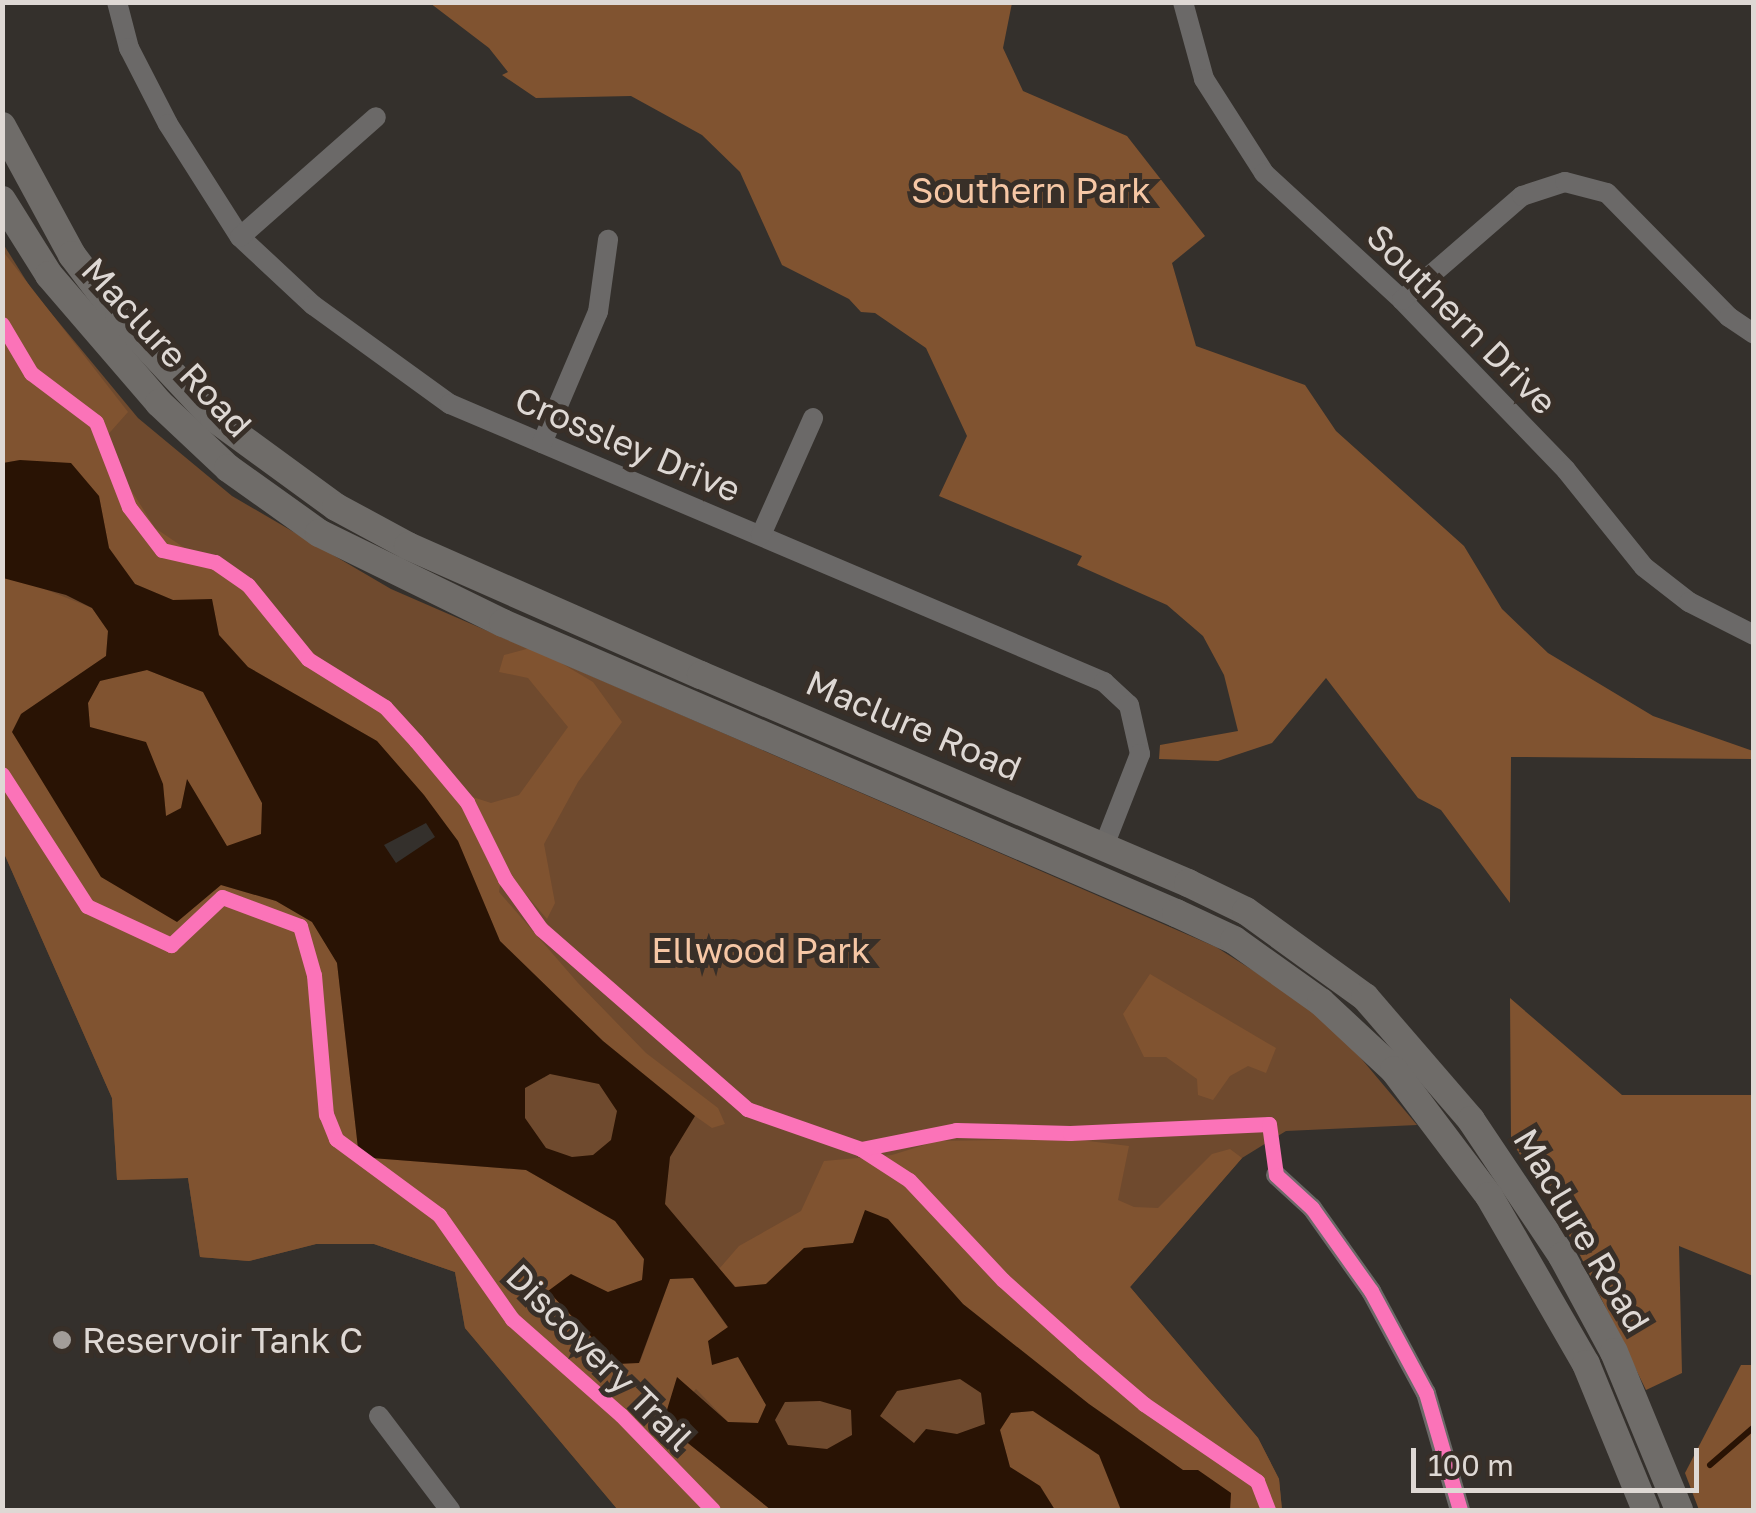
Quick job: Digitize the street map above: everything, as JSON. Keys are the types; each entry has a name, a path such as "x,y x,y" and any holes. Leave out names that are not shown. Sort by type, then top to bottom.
{"main road":[{"name":"Maclure Road","path":"2,126 72,256 119,317 214,418 323,498 408,546 1246,911 1310,953 1415,1048 1562,1256 1614,1352 1679,1510"},
{"name":"Maclure Road","path":"2,200 49,275 159,403 228,468 319,533 503,623 1234,940 1321,1002 1394,1070 1488,1196 1542,1282 1586,1364 1646,1510"},
{"path":"961,819 996,816 1078,852 1104,846"}],"street":[{"name":"Crossley Drive","path":"117,2 130,48 168,124 240,237 313,305 450,404 1104,682 1129,705 1140,730 1138,765 1104,846"},
{"name":"Southern Drive","path":"1183,2 1204,80 1242,146 1402,300 1566,470 1644,567 1689,602 1754,634"},
{"path":"240,237 376,117"},
{"path":"1402,300 1522,196 1566,182 1607,193 1754,334"},
{"path":"542,442 598,312 608,240"},
{"path":"761,535 813,418"},
{"path":"1276,1175 1312,1208 1388,1323 1426,1393 1460,1510"},
{"path":"379,1416 450,1510"}],"green space":[{"name":"Southern Park","path":"430,3 1012,3 1003,48 1023,91 1127,136 1205,236 1172,263 1196,346 1305,385 1336,431 1464,546 1502,609 1548,653 1653,716 1753,751 1753,759 1511,757 1510,903 1441,810 1418,798 1326,678 1272,743 1218,761 1159,759 1160,745 1238,731 1224,675 1203,636 1167,605 1077,565 1082,556 939,496 967,436 926,348 875,313 861,312 849,299 782,265 740,172 702,135 631,96 536,98 502,75 508,72 489,48"},
{"name":"Ellwood Park","path":"2,242 32,290 138,418 232,496 391,589 1216,947 1301,1001 1354,1050 1417,1125 1286,1131 1242,1158 1130,1287 1258,1438 1279,1479 1282,1510 618,1510 465,1328 455,1272 374,1244 316,1244 249,1261 200,1257 188,1178 117,1180 112,1098 3,851"},
{"path":"2,250 128,412 104,439 106,450 155,528 242,587 320,659 362,687 454,791 491,803 519,795 568,727 528,678 499,672 504,655 534,647 593,682 622,722 578,782 544,844 555,903 547,919 509,875 501,879 499,892 578,983 646,1053 718,1108 725,1124 712,1128 695,1116 603,1041 500,941 458,841 377,741 248,667 219,635 212,600 173,600 135,584 109,548 99,496 20,460 3,463"},
{"path":"12,576 92,608 108,631 106,656 21,714 221,885 276,901 312,922 337,962 359,1157 526,1170 615,1221 644,1259 643,1280 608,1292 640,1362 670,1279 693,1278 728,1328 713,1364 738,1357 766,1405 758,1423 728,1422 696,1389 663,1423 771,1510 618,1510 465,1328 455,1272 374,1244 316,1244 249,1261 200,1257 188,1178 117,1180 112,1098 3,851 2,578"},
{"path":"147,670 203,692 262,803 262,834 227,847 187,781 181,809 166,816 163,784 90,728 88,703 100,680"},
{"path":"1150,974 1276,1048 1266,1073 1248,1066 1230,1076 1213,1100 1198,1095 1197,1079 1166,1057 1144,1057 1123,1014"},
{"path":"1510,998 1622,1095 1753,1095 1753,1276 1679,1246 1682,1373 1646,1390 1576,1247 1511,1140"},
{"path":"1072,1139 1129,1146 1118,1200 1134,1207 1158,1208 1212,1154 1230,1149 1242,1158 1130,1287 1258,1438 1279,1479 1282,1510 1230,1510 1231,1493 1198,1471 1183,1470 1089,1404 963,1304 887,1219 853,1243 804,1248 766,1284 736,1287 719,1269 739,1246 801,1211 824,1161 892,1155 937,1141"},
{"path":"1741,1365 1753,1365 1753,1510 1699,1510 1685,1473"},
{"path":"1033,1411 1099,1455 1121,1510 1055,1510 1040,1486 1010,1467 1000,1430 1011,1413"}],"shaded area":[{"path":"3,463 71,463 99,496 109,548 135,584 173,600 212,599 219,635 248,667 377,741 458,841 500,941 603,1041 695,1116 670,1157 665,1204 735,1287 766,1284 804,1248 853,1243 865,1210 888,1219 963,1304 1089,1404 1183,1470 1198,1470 1231,1493 1230,1510 1121,1510 1099,1455 1033,1411 1011,1413 1000,1430 1010,1467 1040,1486 1055,1510 771,1510 663,1423 677,1377 728,1422 758,1423 766,1405 738,1357 712,1365 708,1341 728,1327 693,1278 670,1279 639,1363 617,1364 548,1291 571,1274 608,1292 642,1280 644,1259 615,1221 526,1170 359,1157 337,963 312,922 276,901 221,885 177,922 101,877 12,732 21,714 106,656 108,631 92,608 66,595 3,578","holes":["147,670 203,692 262,803 261,834 227,846 187,779 181,808 166,816 163,784 146,742 90,727 88,703 100,681","550,1074 599,1084 617,1111 611,1140 593,1155 572,1157 546,1148 525,1118 525,1088","960,1379 981,1393 985,1424 957,1434 926,1429 914,1443 880,1416 897,1391","820,1401 851,1410 852,1435 827,1449 788,1445 775,1420 785,1402"]}],"pier":[{"path":"426,823 435,837 396,863 384,845"}],"waterway":[{"path":"1710,1465 1754,1427"}],"cycle path":[{"path":"2,324 31,373 96,422 129,507 162,550 215,562 248,585 308,659 385,707 416,741 467,802 505,879 541,929 747,1109 861,1149 909,1180 1003,1280 1082,1351 1144,1404 1257,1481 1268,1510"},
{"name":"Discovery Trail","path":"2,774 87,906 171,945 222,897 300,926 314,975 326,1114 336,1139 439,1215 512,1319 621,1415 713,1510"},
{"path":"861,1149 956,1130 1070,1133 1269,1124 1276,1175 1312,1208 1371,1291 1426,1393 1460,1510"}],"place":[{"name":"Reservoir Tank C","path":"62,1340"}]}
